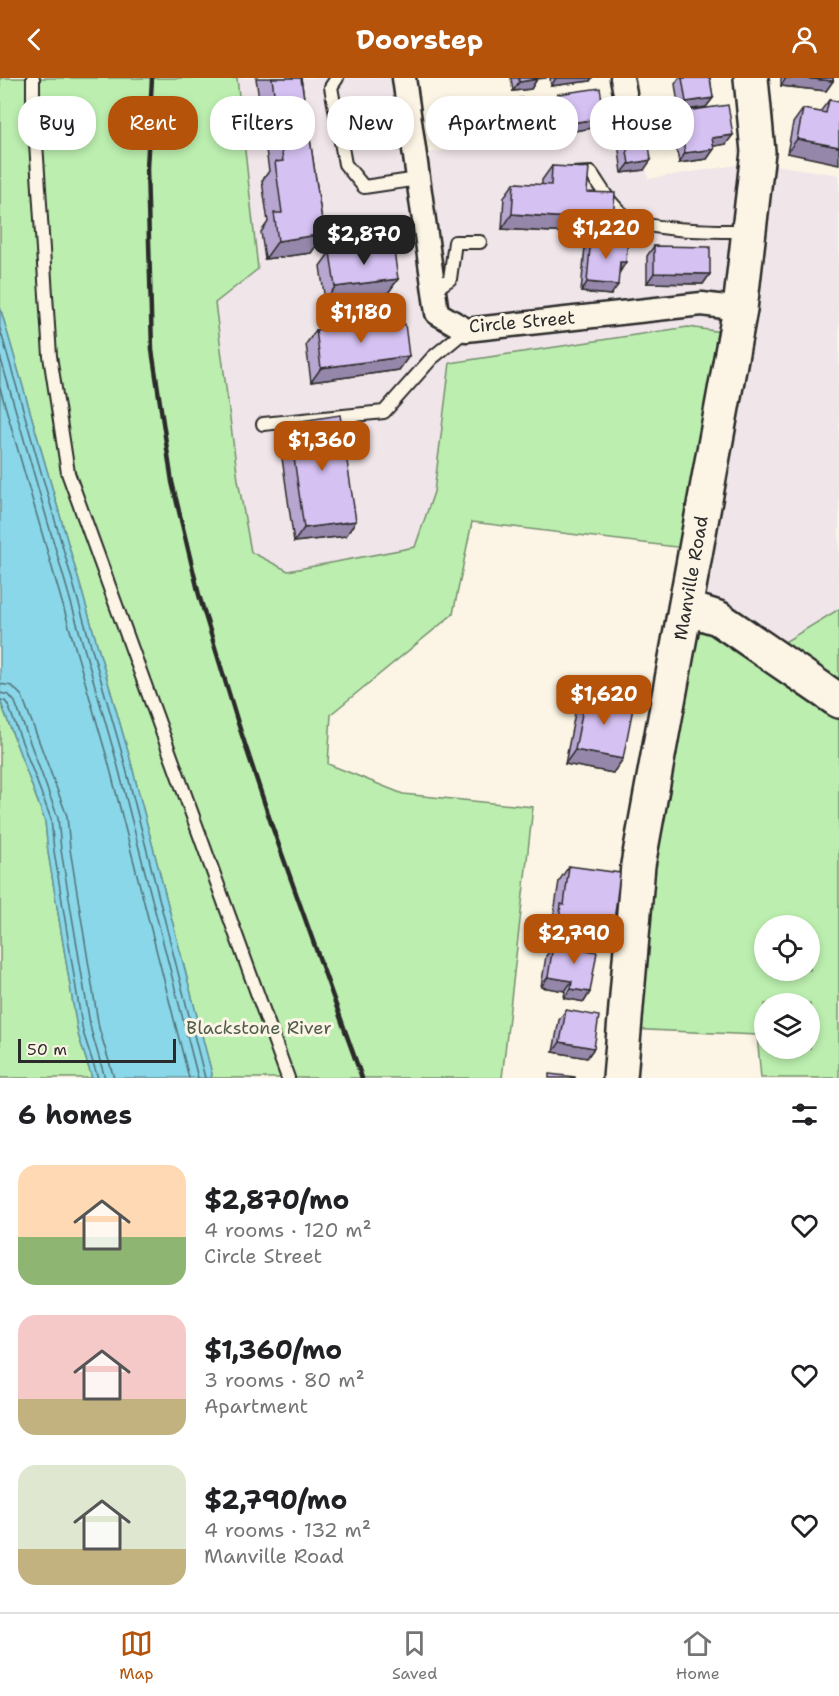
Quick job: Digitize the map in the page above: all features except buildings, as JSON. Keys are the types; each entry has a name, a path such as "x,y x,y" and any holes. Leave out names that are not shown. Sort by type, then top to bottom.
{"main road":[{"name":"Manville Road","path":"620,1078 638,865 740,309 758,152 750,78"},
{"path":"686,608 718,618 839,700"}],"street":[{"name":"Circle Street","path":"404,78 437,313 466,330 702,304 740,309"}],"lane":[{"path":"33,78 50,356 68,473 288,1078"},
{"path":"336,78 332,87 345,164 364,187 418,179"},
{"path":"556,174 591,173 615,207 627,218 671,229 749,231"},
{"path":"434,290 450,279 456,242 480,242"},
{"path":"263,424 384,412 432,358 466,330"}],"shaded area":[{"path":"237,78 390,78 394,96 327,96 327,150 407,150 408,156 448,150 578,150 578,130 590,129 590,150 644,150 648,179 755,162 839,175 839,609 765,654 689,613 700,550 450,363 434,492 415,547 288,571 251,552 238,480 215,303 258,269 245,150 315,150 315,96 239,96"}],"green space":[{"name":"Blackstone River","path":"0,78 237,78 239,96 210,96 210,150 245,150 258,269 215,303 238,480 251,552 288,571 415,547 434,492 450,363 688,327 735,334 700,550 472,522 453,614 331,714 328,764 403,794 533,807 502,1078 211,1078 212,1074 129,755 0,307"},
{"path":"839,609 839,1078 761,1078 759,1059 820,1059 820,993 754,993 754,1035 627,1029 689,613 765,654"},
{"path":"0,700 45,821 78,1034 92,1078 0,1078"}],"water":[{"path":"0,307 129,755 212,1074 211,1078 92,1078 78,1034 45,821 0,700"}],"railway":[{"path":"152,78 147,168 152,350 172,482 199,595 238,723 273,829 362,1078"}]}
